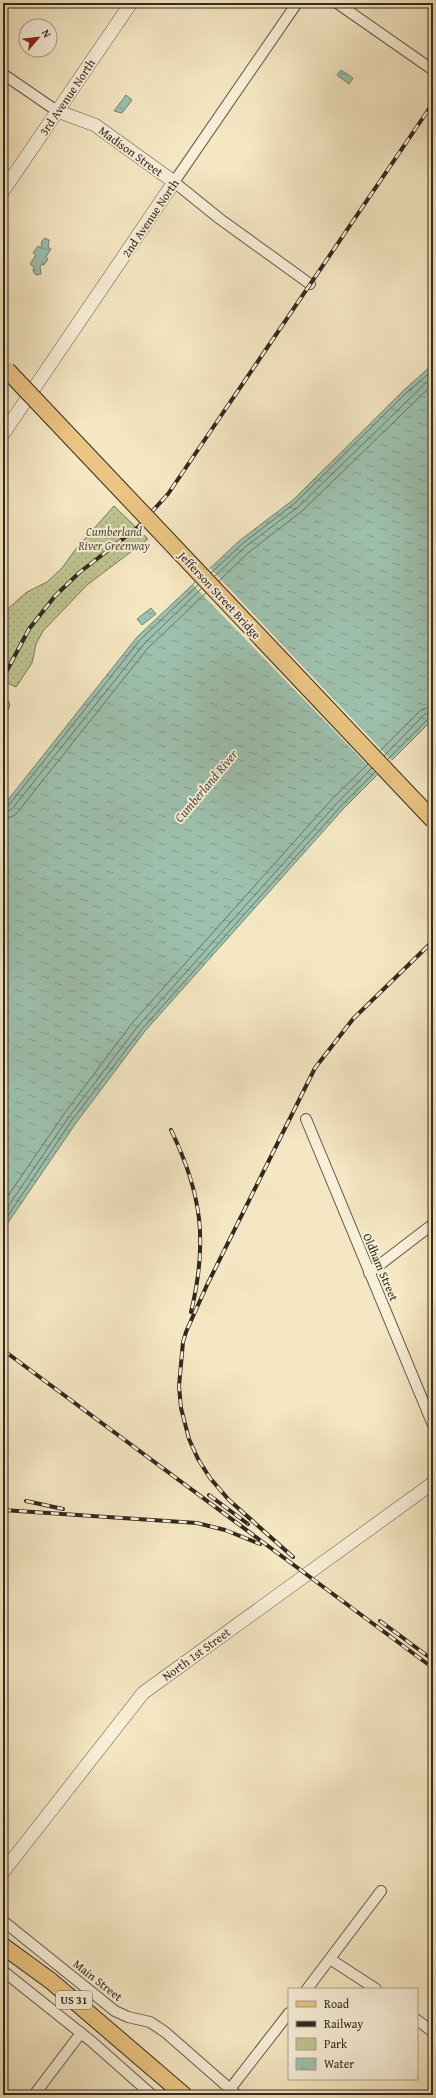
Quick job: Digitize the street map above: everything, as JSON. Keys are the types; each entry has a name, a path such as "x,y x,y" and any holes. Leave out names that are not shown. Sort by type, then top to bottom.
{"main road":[{"name":"Jefferson Street Bridge","path":"5,368 433,820"},
{"name":"US 31","path":"3,1946 52,1981 184,2095"}],"street":[{"name":"3rd Avenue North","path":"3,191 131,3"},
{"name":"2nd Avenue North","path":"3,434 297,3"},
{"path":"336,3 433,70"},
{"name":"Madison Street","path":"3,74 58,111 95,125 174,182 220,219 310,284"},
{"name":"Oldham Street","path":"306,1119 433,1425"},
{"path":"369,1273 433,1224"},
{"name":"North 1st Street","path":"3,1872 143,1693 433,1483"},
{"path":"308,1988 381,1891"},
{"name":"Main Street","path":"3,1921 115,2011 128,2017 150,2022 165,2032 233,2092"},
{"path":"330,1959 374,1988"},
{"path":"3,1971 81,2033 152,2095"},
{"path":"233,2092 288,2014"},
{"path":"418,2021 433,2032"},
{"path":"34,2095 81,2033"}],"green space":[{"name":"Cumberland River Greenway","path":"114,506 148,539 87,585 43,631 36,644 32,663 16,687 3,681 3,613 27,592 47,582 62,568 75,550"}],"water":[{"path":"341,70 353,78 349,84 337,75"},
{"path":"126,95 132,100 122,113 114,111"},
{"path":"45,238 49,240 48,247 51,249 46,257 48,259 44,265 42,264 40,267 41,274 36,275 33,271 34,267 30,264 36,255 33,253 38,246 41,248 42,241"},
{"name":"Cumberland River","path":"433,364 433,719 344,808 145,1031 76,1123 3,1230 3,806 137,637 239,541 293,500 403,391"},
{"path":"151,608 156,614 142,625 137,619"}],"pier":[{"path":"210,568 392,761 377,775 193,585"}],"railway":[{"path":"3,678 29,629 55,596 80,572 137,528 168,494 433,103"},
{"path":"293,1557 229,1500 210,1478 198,1459 189,1439 181,1408 179,1386 183,1342 207,1285 315,1068 353,1019 433,941"},
{"path":"171,1130 190,1176 199,1219 199,1263 191,1312"},
{"path":"3,1350 433,1668"},
{"path":"209,1495 248,1524"},
{"path":"26,1501 63,1509"},
{"path":"3,1510 197,1523 225,1530 260,1544"},
{"path":"380,1621 433,1660"}]}
